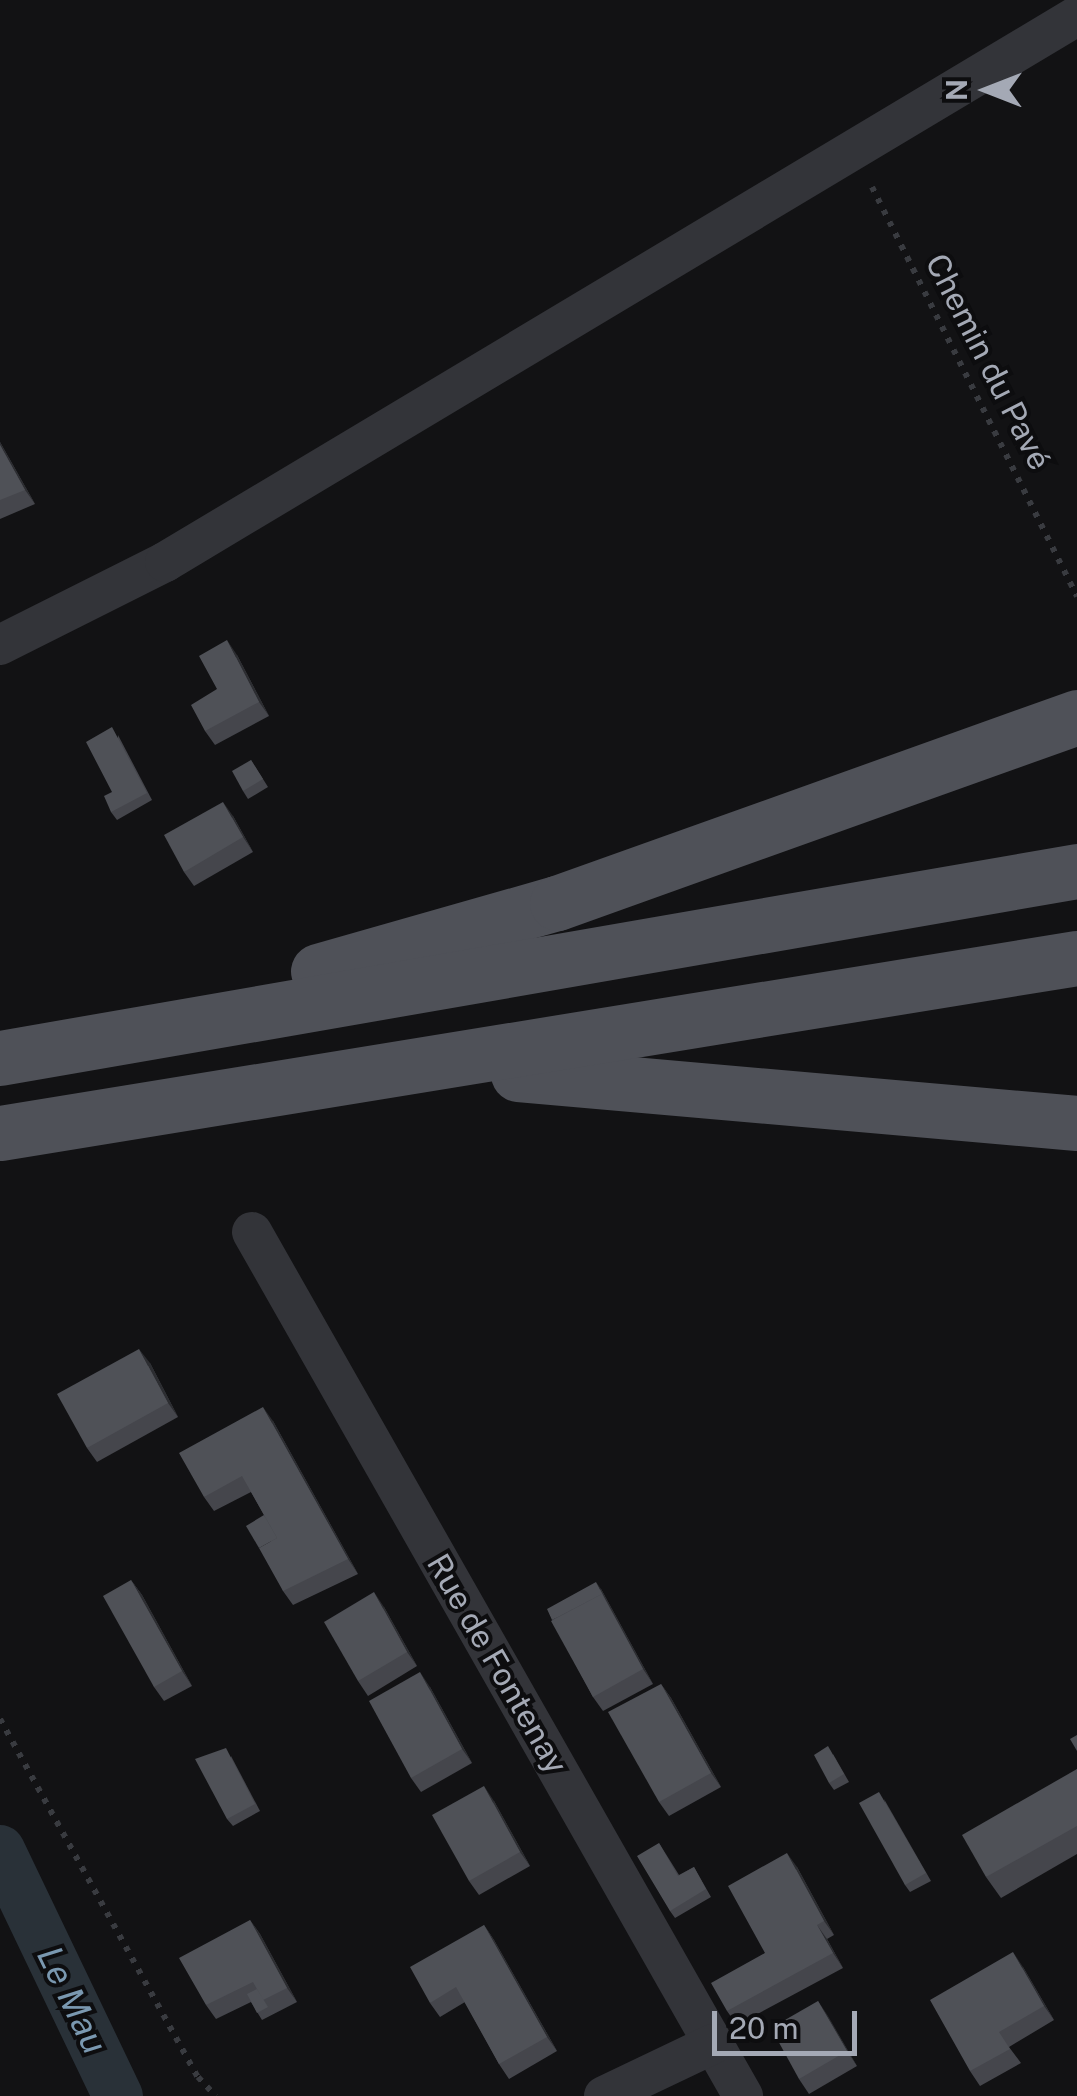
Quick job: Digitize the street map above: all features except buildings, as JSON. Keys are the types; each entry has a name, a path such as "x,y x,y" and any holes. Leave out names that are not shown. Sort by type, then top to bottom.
{"main road":[{"path":"20,1054 558,903 1077,717"},
{"path":"20,1054 1077,871"},
{"path":"0,1133 430,1068 1077,958"},
{"path":"430,1068 760,1090 1077,1123"}],"street":[{"path":"0,645 165,562 1077,16"},
{"name":"Rue de Fontenay","path":"252,1232 743,2096"},
{"path":"604,2096 714,2044"}],"path":[{"name":"Chemin du Pavé","path":"854,150 1077,596"},
{"path":"0,1719 198,2077 216,2096"}],"waterway":[{"name":"Le Mau","path":"0,1850 118,2096"}]}
